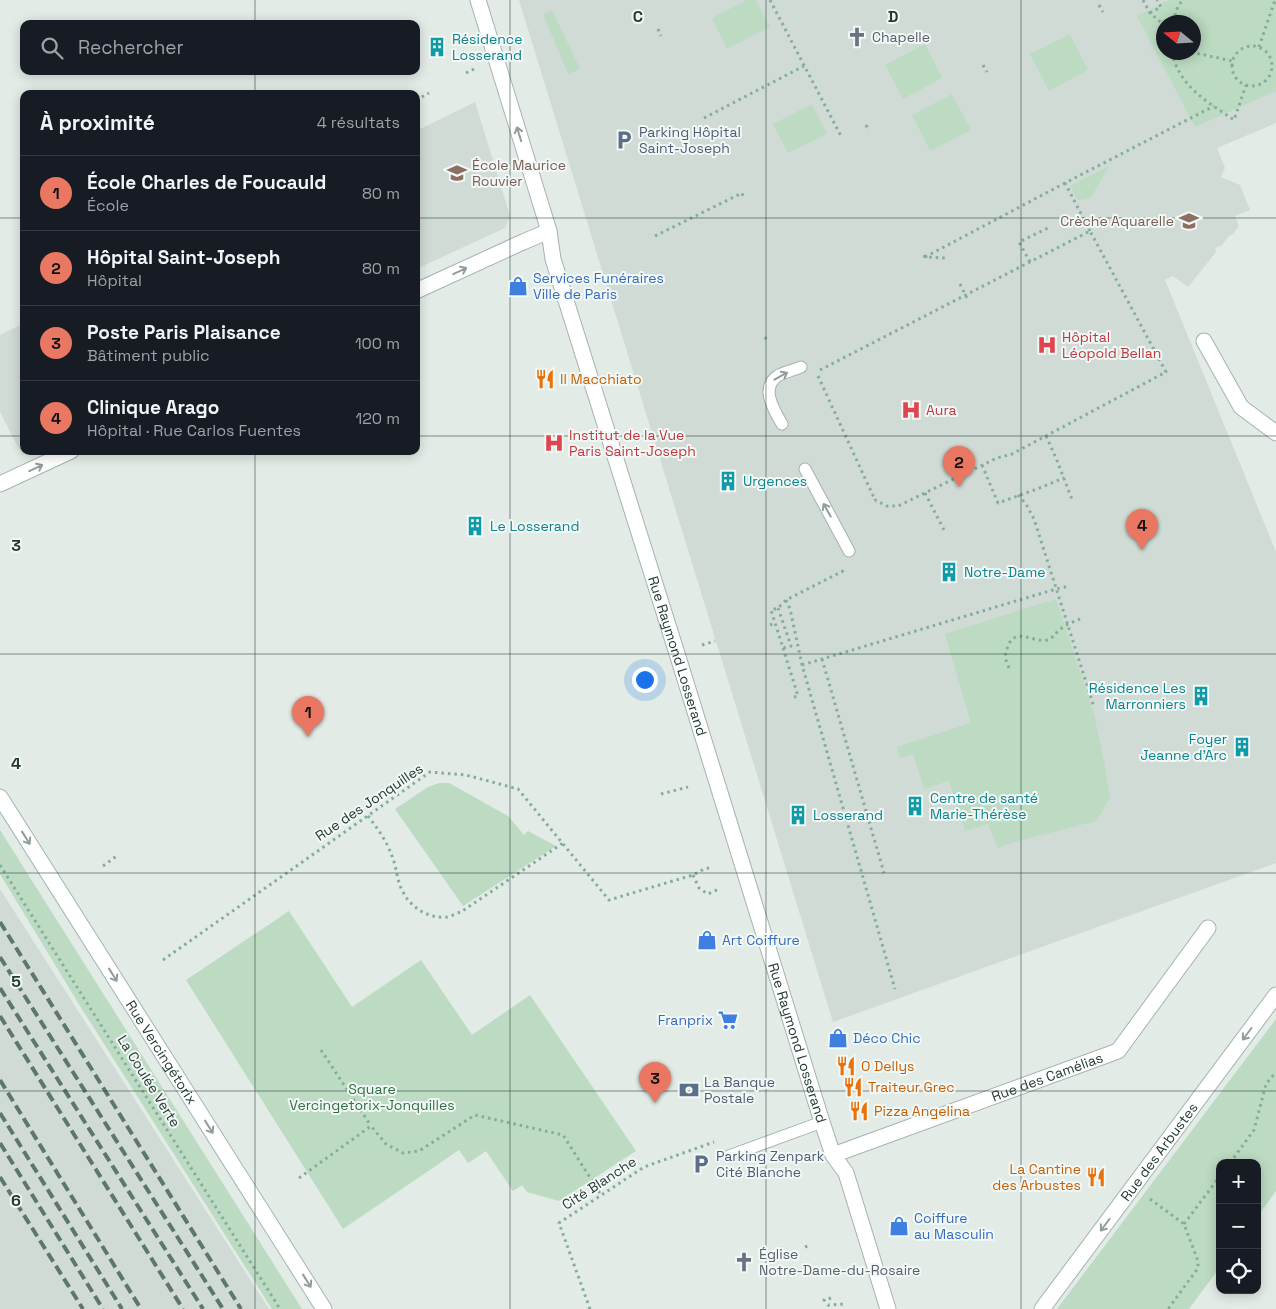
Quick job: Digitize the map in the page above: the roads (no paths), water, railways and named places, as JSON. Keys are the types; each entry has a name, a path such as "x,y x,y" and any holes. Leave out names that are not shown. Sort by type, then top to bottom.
{"street":[{"name":"Rue Raymond Losserand","path":"478,0 549,231 552,259 822,1122 833,1155 846,1173 888,1309"},
{"path":"420,289 549,231"},
{"path":"1204,341 1241,407 1276,432"},
{"path":"0,484 63,455"},
{"name":"Rue Vercingétorix","path":"0,797 324,1309"},
{"name":"Rue des Camélias","path":"833,1155 1118,1051 1208,928"},
{"name":"Rue des Arbustes","path":"1042,1309 1276,995"}],"lane":[{"path":"782,424 772,406 768,391 772,380 779,375 801,367"},
{"path":"805,469 849,551"},
{"path":"729,1156 822,1122"}],"railway":[{"path":"0,922 241,1309"},
{"path":"0,957 223,1309"},
{"path":"0,988 203,1309"},
{"path":"0,1016 183,1309"},
{"path":"0,1080 141,1309"},
{"path":"0,1113 122,1309"},
{"path":"0,1143 103,1309"},
{"path":"0,1177 83,1309"}],"place":[{"name":"Chapelle","path":"857,37"},
{"name":"Résidence Losserand","path":"437,47"},
{"name":"Parking Hôpital Saint-Joseph","path":"624,140"},
{"name":"École Maurice Rouvier","path":"457,173"},
{"name":"Crèche Aquarelle","path":"1189,221"},
{"name":"Services Funéraires Ville de Paris","path":"518,286"},
{"name":"Hôpital Léopold Bellan","path":"1047,345"},
{"name":"Il Macchiato","path":"545,379"},
{"name":"Aura","path":"911,410"},
{"name":"Institut de la Vue Paris Saint-Joseph","path":"554,443"},
{"name":"Urgences","path":"728,481"},
{"name":"Hôpital Saint-Joseph","path":"959,487"},
{"name":"Le Losserand","path":"475,526"},
{"name":"Clinique Arago","path":"1142,550"},
{"name":"Notre-Dame","path":"949,572"},
{"name":"Résidence Les Marronniers","path":"1201,696"},
{"name":"École Charles de Foucauld","path":"308,737"},
{"name":"Foyer Jeanne d'Arc","path":"1242,747"},
{"name":"Centre de santé Marie-Thérèse","path":"915,806"},
{"name":"Losserand","path":"798,815"},
{"name":"Art Coiffure","path":"707,940"},
{"name":"Franprix","path":"728,1020"},
{"name":"Déco Chic","path":"838,1038"},
{"name":"O Dellys","path":"846,1066"},
{"name":"Traiteur Grec","path":"853,1087"},
{"name":"La Banque Postale","path":"689,1090"},
{"name":"Poste Paris Plaisance","path":"655,1103"},
{"name":"Pizza Angelina","path":"859,1111"},
{"name":"Parking Zenpark Cité Blanche","path":"701,1164"},
{"name":"La Cantine des Arbustes","path":"1096,1177"},
{"name":"Coiffure au Masculin","path":"899,1226"},
{"name":"Église Notre-Dame-du-Rosaire","path":"744,1262"}],"park label":[{"name":"Square Vercingetorix-Jonquilles","path":"372,1098"}]}
